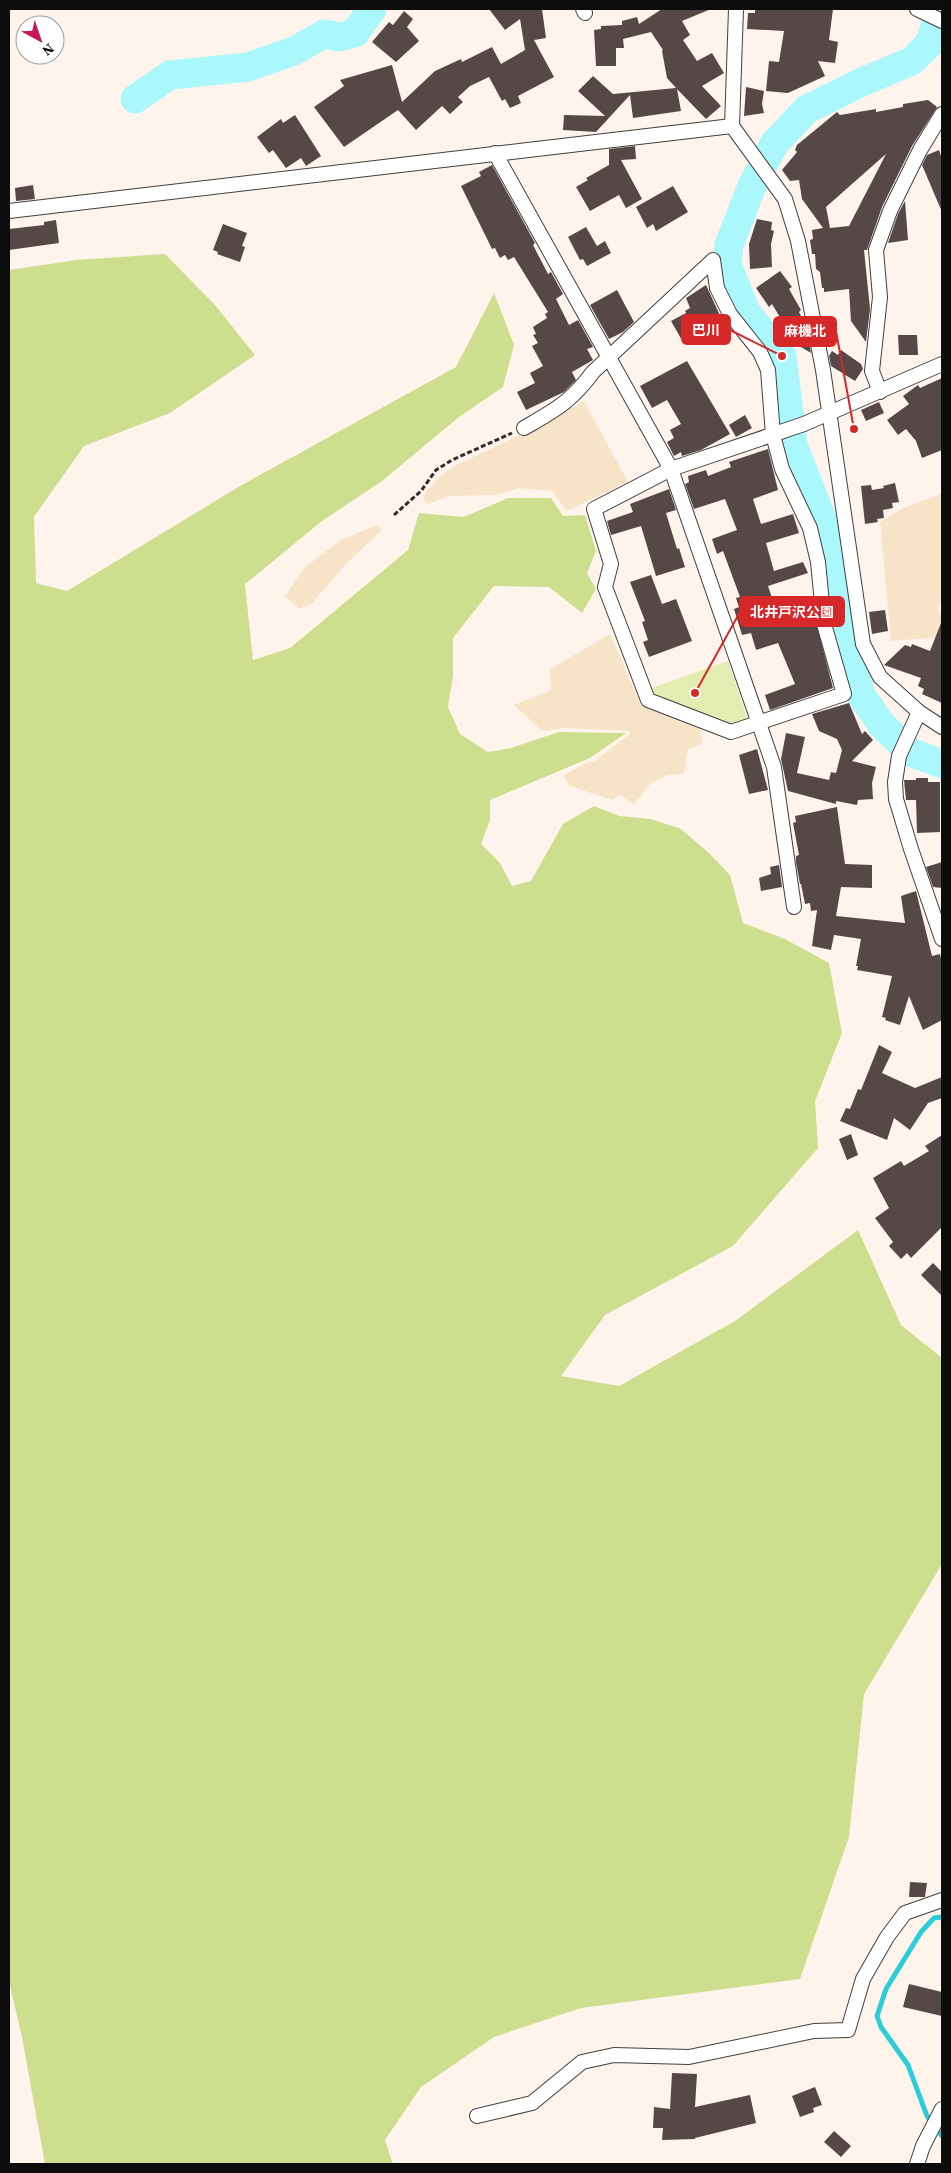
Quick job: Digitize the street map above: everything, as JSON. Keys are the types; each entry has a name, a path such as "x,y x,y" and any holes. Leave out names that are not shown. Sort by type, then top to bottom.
{"street":[{"path":"736,9 732,126 785,199 798,241 830,413 863,644 880,677 920,712 942,727"},
{"path":"922,11 942,21"},
{"path":"880,392 872,371 880,297 876,250 890,211 920,150 942,114"},
{"path":"9,211 732,126"},
{"path":"495,153 671,469 774,767 794,907"},
{"path":"524,428 559,407 577,393 592,372 713,260 717,288 730,314 760,352 768,370 773,435 782,469 810,528 818,562 824,624 844,694 731,732 648,700 604,587 611,564 594,509 671,469 773,435 804,424 942,364"},
{"path":"920,712 899,756 895,782 896,799 911,850 942,939"},
{"path":"477,2116 532,2103 582,2062 614,2056 689,2057 814,2031 848,2030 863,1979 887,1937 905,1913 942,1900"},
{"path":"918,2164 923,2146 942,2109"}],"path":[{"path":"394,515 421,491 436,470 452,460 524,428"}],"shaded area":[{"path":"584,401 628,482 567,511 552,491 519,488 497,495 450,496 427,504 423,496 438,478 452,467 530,430"},
{"path":"942,494 942,595 938,611 942,615 942,637 891,641 880,522 903,508"},
{"path":"377,525 382,530 349,561 312,603 300,609 285,597 304,568 341,540"},
{"path":"610,634 641,705 701,727 702,744 688,749 684,773 665,776 650,784 634,805 620,795 612,800 570,786 563,776 587,762 595,761 630,734 629,731 564,728 542,731 514,705 551,690 550,669"}],"green space":[{"path":"165,254 215,305 255,355 170,413 84,446 34,517 36,583 67,591 240,486 456,367 494,293 514,345 503,387 459,417 382,481 322,521 245,584 253,660 290,648 408,550 419,513 464,517 508,498 551,498 563,516 585,515 596,551 587,573 596,589 582,613 549,587 494,586 453,638 453,676 448,707 460,734 488,752 511,748 559,732 626,733 590,758 490,800 490,820 481,844 500,863 512,886 531,881 563,824 594,806 619,816 651,819 681,829 710,854 730,875 743,923 785,939 829,963 842,1033 815,1101 818,1148 733,1246 605,1315 561,1376 619,1386 735,1321 858,1230 901,1325 942,1358 942,1564 864,1694 849,1837 800,1979 581,2008 494,2037 421,2087 385,2140 393,2164 45,2164 22,2037 9,1982 9,270 76,260"},
{"path":"728,661 748,720 732,724 654,697 651,688"}],"building":[{"path":"489,9 542,9 546,38 534,40 554,77 518,96 521,103 510,108 505,99 502,101 489,77 470,86 458,97 463,102 450,114 442,106 416,130 398,110 344,147 314,107 344,86 340,80 392,65 402,102 435,71 461,59 462,62 492,47 501,64 525,50 520,19 505,30"},
{"path":"662,9 711,9 682,21 690,35 683,40 697,61 712,53 724,73 702,86 721,106 706,119 677,89 681,111 633,118 630,95 596,132 563,130 564,115 605,116 578,91 593,76 613,94 676,88 667,78 663,50 651,32 623,39 624,48 616,48 616,66 596,66 594,30 601,29 601,26 622,25 622,21 637,17 639,24"},
{"path":"755,9 833,9 829,40 838,42 835,63 818,61 825,76 788,93 766,91 769,61 779,62 784,31 747,29 748,13 755,13"},
{"path":"404,11 413,19 407,27 419,41 396,62 372,42 389,22 393,25"},
{"path":"746,87 764,91 762,104 764,113 744,116"},
{"path":"928,100 937,107 912,146 882,207 867,250 864,250 870,309 866,342 851,321 849,289 824,292 824,288 822,288 820,272 816,269 815,254 812,254 810,240 813,239 812,230 823,228 802,199 799,180 790,181 782,170 797,152 795,150 797,145 837,112 840,115 876,109 876,112 903,107 903,104","holes":["886,154 849,226 830,228 826,207"]},
{"path":"295,115 321,156 306,166 301,158 286,168 273,150 269,153 257,137 281,119 283,123"},
{"path":"635,146 636,159 621,160 642,199 626,208 619,195 590,211 576,187 588,180 586,178 609,165 609,149"},
{"path":"939,150 942,159 942,212 922,165 927,155"},
{"path":"492,165 535,243 533,245 548,274 551,272 563,294 556,299 569,325 578,320 593,347 587,349 593,360 572,372 576,380 564,392 526,410 517,392 535,383 530,373 543,366 532,346 538,343 533,335 536,334 533,327 547,318 545,314 548,312 514,257 508,260 505,255 500,258 495,248 492,249 461,186 481,176 479,172"},
{"path":"33,185 35,199 16,201 15,188"},
{"path":"673,186 688,212 656,231 653,224 647,228 636,207"},
{"path":"905,201 908,240 888,243 898,214"},
{"path":"757,219 772,222 771,230 774,231 771,244 772,267 750,269 749,244"},
{"path":"56,220 59,243 9,250 9,229 44,225 44,222"},
{"path":"223,224 247,233 242,246 245,247 240,262 217,254 218,252 213,250"},
{"path":"586,227 597,246 605,241 611,253 587,266 583,259 580,260 568,237"},
{"path":"780,271 792,287 789,289 801,310 799,312 803,320 799,323 808,337 811,353 796,344 772,304 769,307 756,288"},
{"path":"706,285 722,320 683,342 671,321 686,313 685,311 690,308 686,298"},
{"path":"617,290 634,322 623,332 609,339 590,305"},
{"path":"898,335 917,335 918,355 899,355"},
{"path":"841,350 861,364 863,369 855,381 831,366 829,356 832,351 838,355"},
{"path":"687,361 730,434 701,450 682,456 681,452 674,456 667,442 674,438 670,430 681,424 667,400 652,408 640,386"},
{"path":"942,378 942,450 922,458 916,441 906,429 898,435 887,420 909,404 903,396 918,385 920,388"},
{"path":"879,402 884,413 866,421 861,410"},
{"path":"745,415 752,428 736,437 729,425"},
{"path":"768,449 778,490 753,499 761,524 793,514 799,533 766,543 774,571 803,562 808,573 768,586 781,624 799,618 801,623 815,618 833,688 770,710 765,695 795,684 778,643 756,650 751,633 742,635 734,609 739,607 736,598 740,597 723,551 717,554 712,539 737,530 725,499 694,509 685,484 689,482 688,476 706,470 708,476 731,467 729,462"},
{"path":"895,483 899,502 892,503 893,508 883,510 884,518 877,519 878,522 865,524 861,486 871,485 872,490 884,488 883,486"},
{"path":"669,489 676,510 666,513 677,549 679,548 685,567 656,576 641,526 611,535 607,521 633,512 630,504"},
{"path":"651,575 662,604 676,599 692,641 649,657 643,642 648,640 642,622 645,621 630,582"},
{"path":"885,610 888,631 872,634 869,612"},
{"path":"941,623 942,703 922,694 924,689 918,686 921,678 884,665 905,645 911,647 912,644 930,651"},
{"path":"849,703 862,734 865,731 873,740 852,761 876,767 872,783 873,799 858,800 857,805 836,801 836,804 788,791 781,759 786,733 805,737 797,773 829,780 831,772 836,773 842,750 837,739 819,731 812,714"},
{"path":"757,749 768,790 749,794 739,755"},
{"path":"916,778 928,778 928,782 940,782 940,832 917,833 916,800 906,800 904,780 916,780"},
{"path":"837,807 845,864 872,865 872,888 841,887 836,916 905,923 901,896 916,891 932,956 940,954 942,963 942,1020 923,1030 909,996 900,1025 885,1020 886,1018 882,1017 892,976 857,970 858,966 856,966 861,939 834,935 831,950 812,946 817,910 811,911 810,903 805,904 796,862 796,856 799,855 793,823 796,822 795,816"},
{"path":"942,862 942,888 933,887 926,867"},
{"path":"779,865 782,887 761,891 759,878 771,874 770,867"},
{"path":"879,1045 892,1052 882,1073 915,1088 942,1077 942,1098 928,1103 910,1130 894,1118 887,1140 840,1121 846,1108 850,1109 858,1089 861,1090"},
{"path":"851,1134 858,1155 847,1160 839,1139"},
{"path":"942,1135 942,1227 911,1258 907,1253 901,1259 889,1246 893,1242 875,1218 889,1208 873,1178 901,1161 904,1166 929,1151 925,1146"},
{"path":"933,1263 942,1272 942,1296 921,1275"},
{"path":"910,1882 927,1883 925,1897 909,1897"},
{"path":"909,1984 942,1992 942,2016 903,2007"},
{"path":"672,2073 697,2074 695,2107 750,2095 756,2123 695,2139 662,2140 663,2128 653,2128 654,2107 670,2109"},
{"path":"815,2087 822,2105 813,2108 814,2112 800,2117 792,2096"},
{"path":"834,2131 851,2146 841,2157 824,2142"}],"waterway":[{"path":"135,99 170,75 248,67 294,51 324,34 339,37 355,33 372,9"},
{"path":"940,9 930,43 912,61 862,82 807,109 774,144 752,186 729,245 727,264 746,312 782,356 793,445 828,534 840,621 861,695 882,725 910,752 942,764"},
{"path":"942,1917 934,1918 921,1932 886,1989 877,2016 881,2027 908,2065 927,2116 942,2136"}],"place":[{"name":"巴川","path":"782,356"},
{"name":"麻機北","path":"854,429"},
{"name":"北井戸沢公園","path":"695,693"}]}
